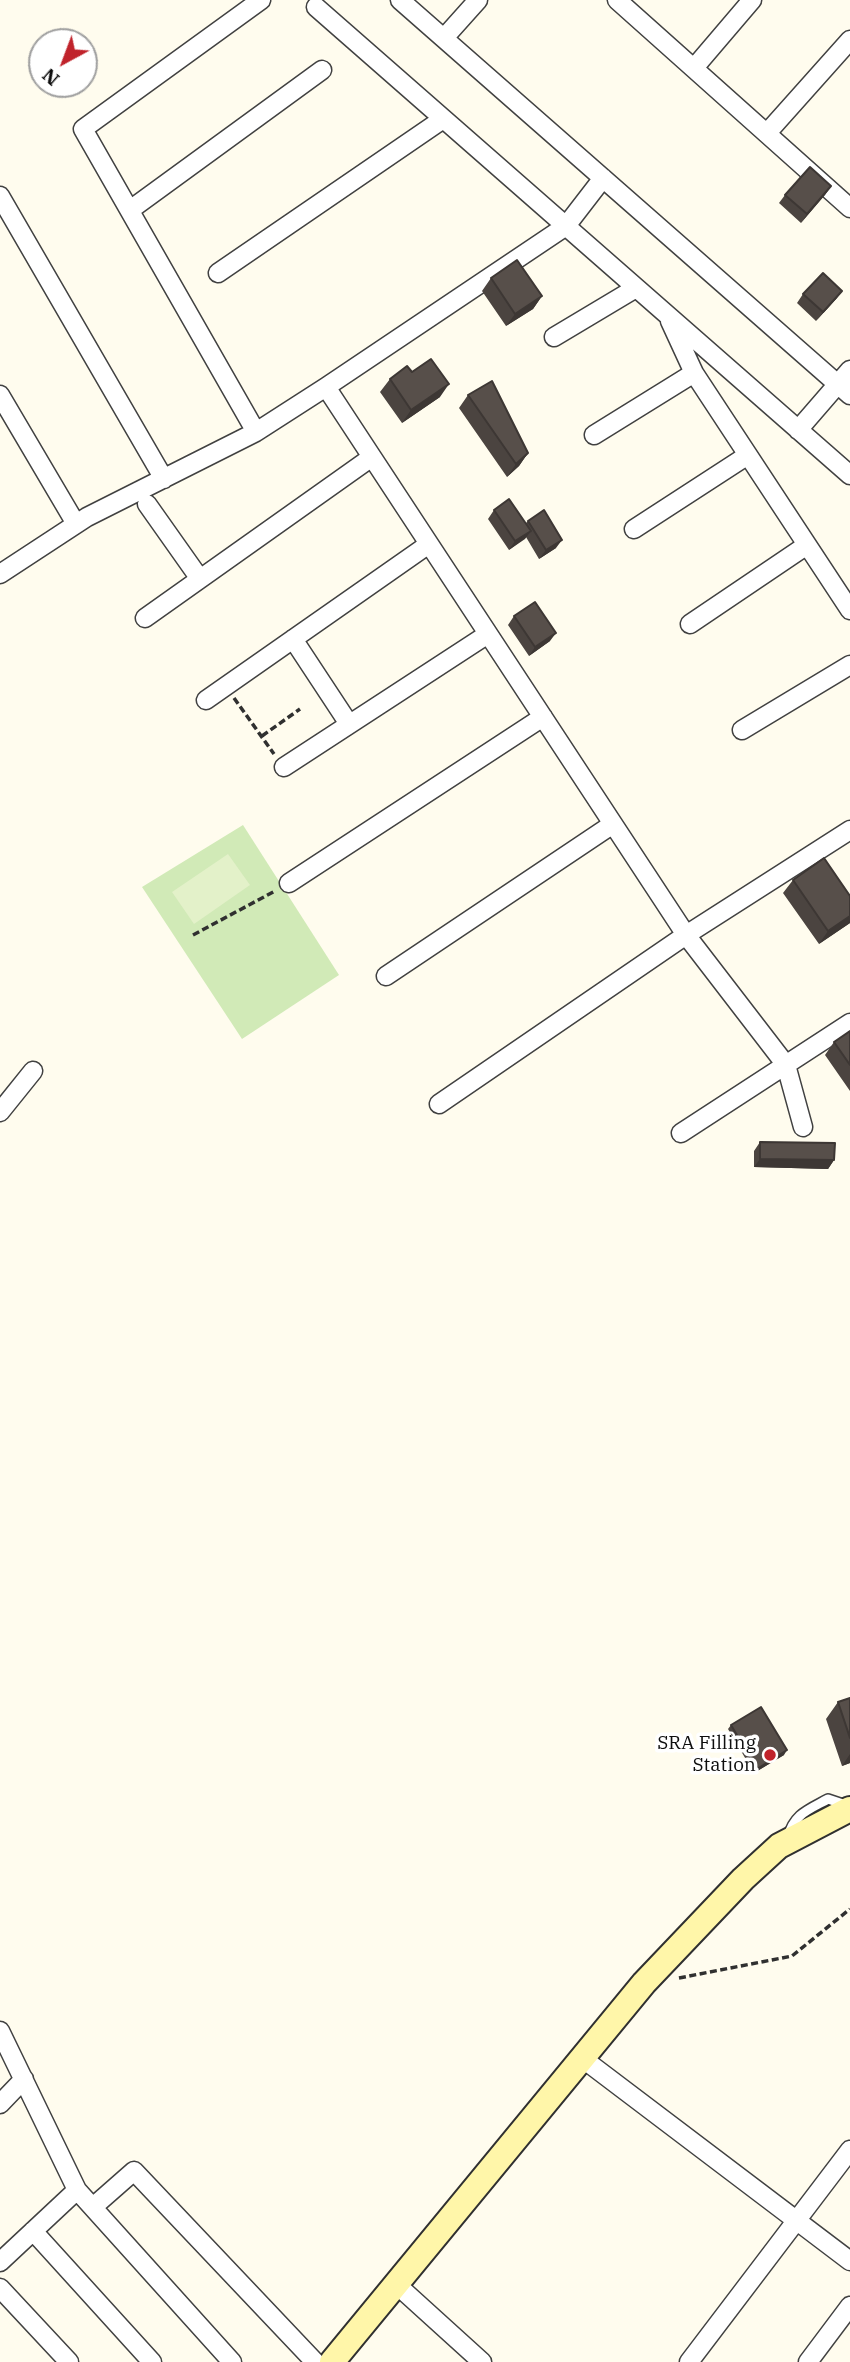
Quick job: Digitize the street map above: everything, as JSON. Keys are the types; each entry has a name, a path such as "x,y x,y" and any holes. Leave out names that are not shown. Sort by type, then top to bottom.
{"main road":[{"path":"332,2362 644,1983 743,1879 787,1842 850,1807"}],"street":[{"path":"256,432 83,129 261,0"},
{"path":"400,0 844,390"},
{"path":"444,38 478,0"},
{"path":"617,0 848,201"},
{"path":"694,68 752,0"},
{"path":"316,7 849,472"},
{"path":"767,133 850,40"},
{"path":"130,210 323,69"},
{"path":"218,273 443,119"},
{"path":"0,574 76,524 256,432 326,387 566,226 603,178"},
{"path":"0,195 164,479"},
{"path":"554,337 636,288"},
{"path":"666,314 694,373 850,610"},
{"path":"798,430 844,390 850,370"},
{"path":"594,435 694,373"},
{"path":"326,387 686,935 786,1065 803,1128"},
{"path":"0,395 76,524"},
{"path":"634,530 748,455"},
{"path":"145,618 372,457"},
{"path":"147,504 200,579"},
{"path":"206,700 429,544"},
{"path":"690,624 807,545"},
{"path":"284,767 488,634"},
{"path":"293,639 349,724"},
{"path":"743,730 850,665"},
{"path":"289,883 543,717"},
{"path":"386,976 613,824"},
{"path":"439,1104 686,935 850,830"},
{"path":"681,1133 850,1023"},
{"path":"0,1112 33,1071"},
{"path":"0,2031 77,2190 232,2362"},
{"path":"582,2058 850,2261"},
{"path":"0,2104 24,2079"},
{"path":"689,2362 850,2150"},
{"path":"93,2207 134,2171 315,2362"},
{"path":"0,2262 77,2190"},
{"path":"33,2231 152,2362"},
{"path":"396,2284 482,2362"},
{"path":"0,2288 69,2362"},
{"path":"808,2362 850,2306"}],"path":[{"path":"226,686 284,767"},
{"path":"262,736 300,709"},
{"path":"193,935 289,883"},
{"path":"644,1983 792,1956 850,1909"}],"green space":[{"path":"243,825 339,975 242,1039 142,887"},
{"path":"228,854 250,885 194,924 172,892"}],"building":[{"path":"810,167 831,186 807,214 785,195"},
{"path":"517,260 542,296 515,314 491,278"},
{"path":"823,273 842,291 823,312 803,294"},
{"path":"431,359 449,384 411,410 390,379 407,366 412,372"},
{"path":"492,381 528,453 516,464 468,395"},
{"path":"509,499 531,531 515,541 494,510"},
{"path":"544,510 562,540 546,550 528,521"},
{"path":"535,602 556,633 535,647 514,616"},
{"path":"824,858 850,896 850,916 828,931 793,880"},
{"path":"850,1031 850,1065 834,1042"},
{"path":"760,1142 835,1143 834,1160 760,1159"},
{"path":"850,1698 850,1738 838,1702"},
{"path":"761,1707 787,1750 757,1769 731,1725"}],"place":[{"name":"SRA Filling Station","path":"770,1755"}]}
